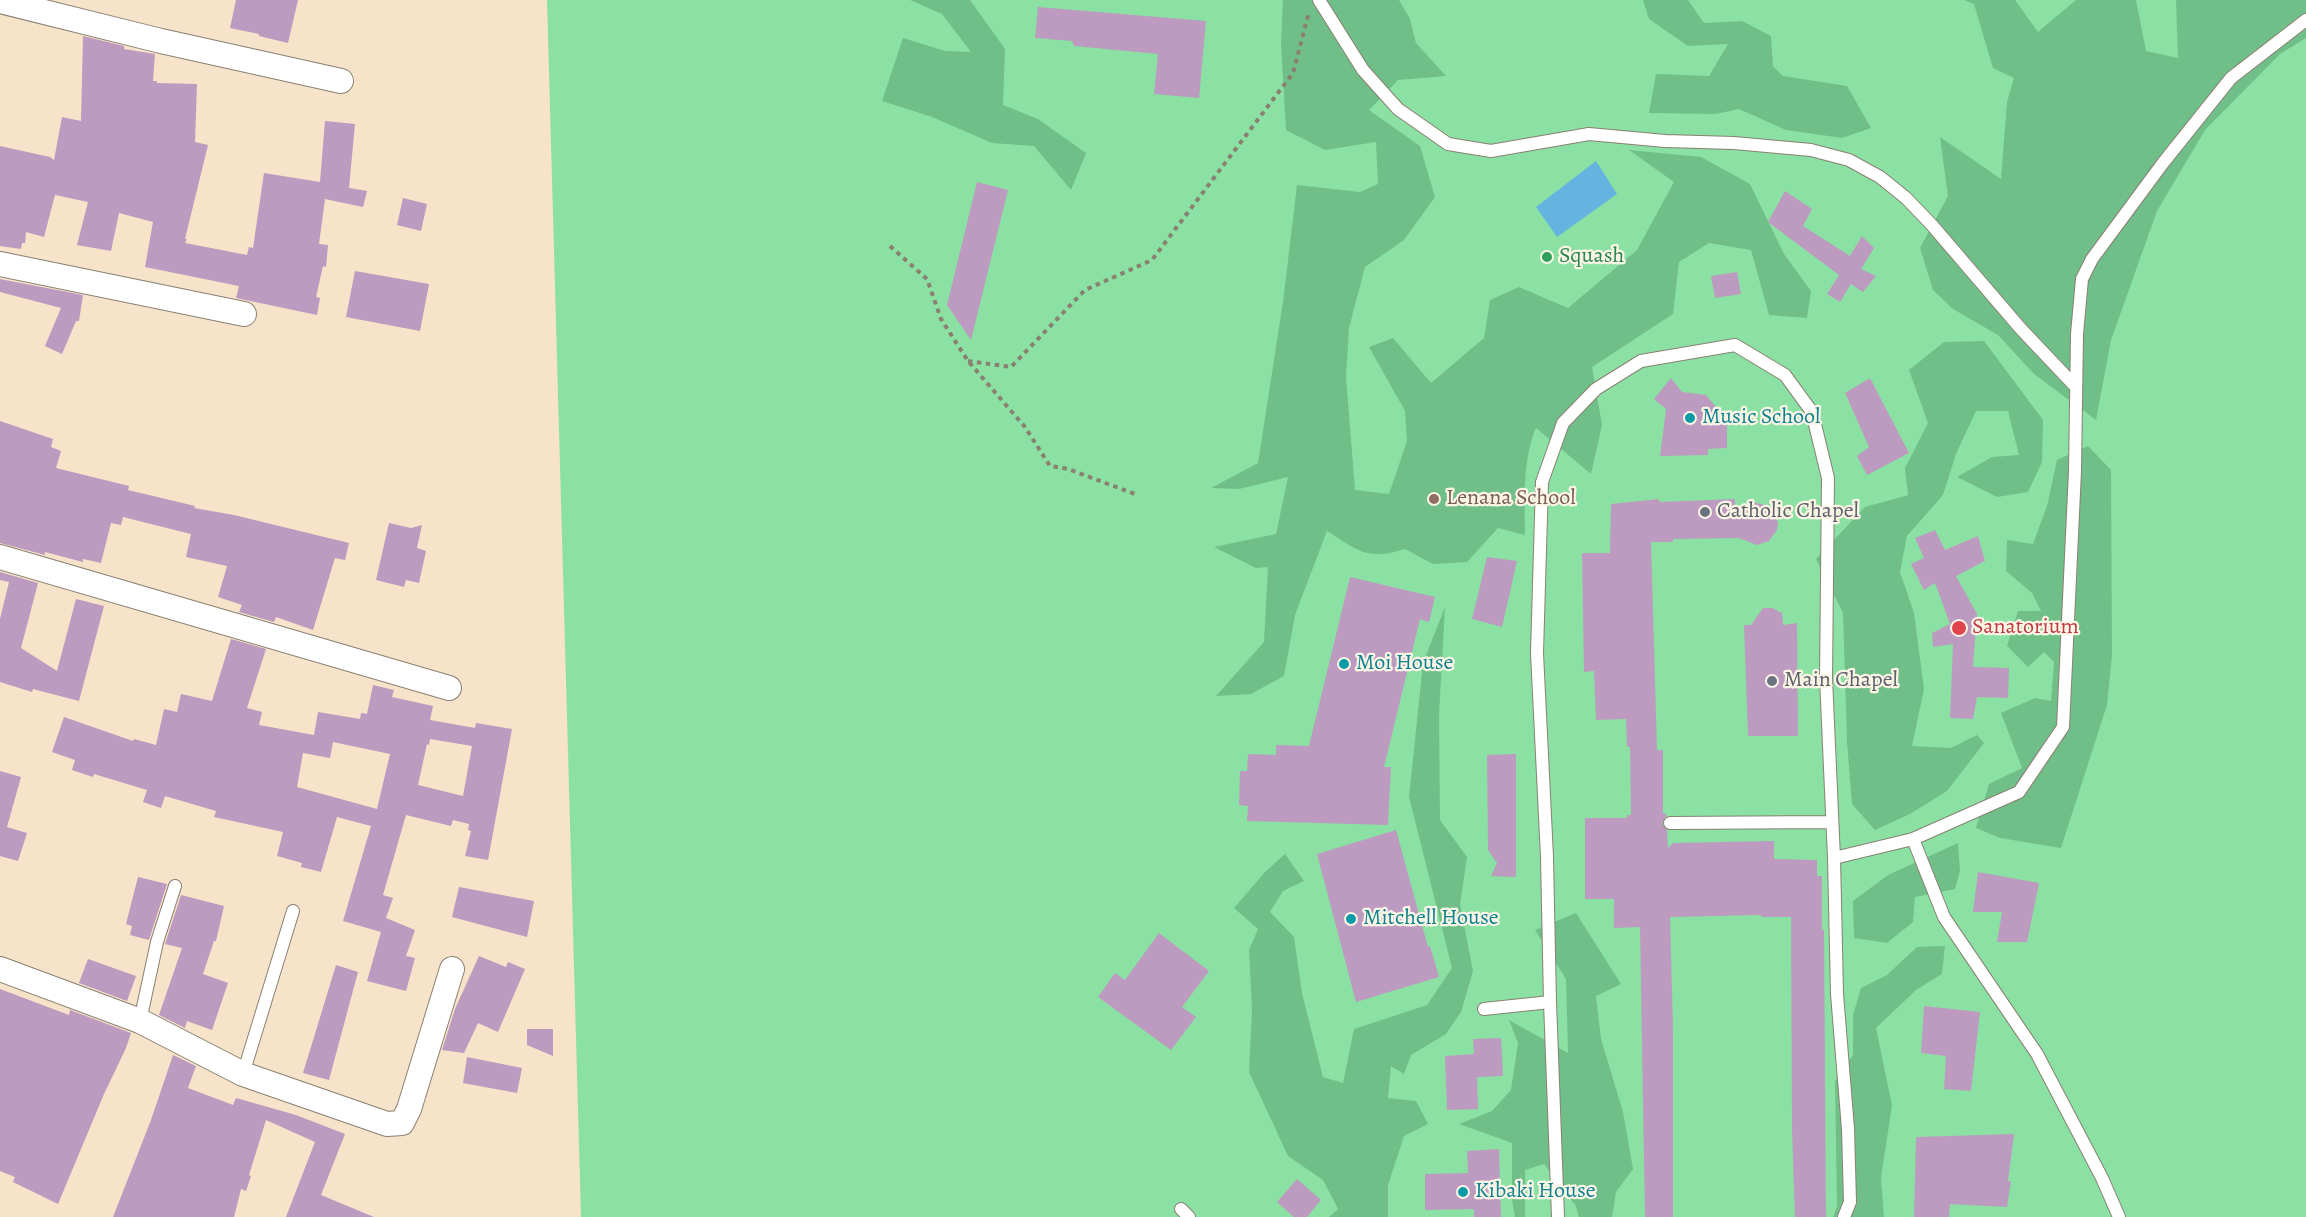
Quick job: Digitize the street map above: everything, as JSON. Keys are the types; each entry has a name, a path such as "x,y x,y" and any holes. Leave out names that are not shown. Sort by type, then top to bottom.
{"street":[{"path":"0,1 341,81"},
{"path":"0,264 244,314"},
{"path":"0,557 449,688"},
{"path":"0,969 140,1021 243,1074 387,1124 402,1123 410,1109 452,969"}],"lane":[{"path":"1318,0 1363,70 1398,109 1448,144 1491,151 1589,134 1810,150 1849,160 1880,177 1906,198 2021,329 2076,387"},
{"path":"1834,858 1912,839 2019,792 2062,727 2075,471 2077,334 2082,279 2092,259 2163,163 2231,78 2306,20"},
{"path":"1558,1217 1538,653 1542,482 1563,423 1596,389 1641,361 1735,345 1785,375 1812,412 1828,478 1826,678 1837,994 1848,1129 1850,1202 1844,1217"},
{"path":"1670,823 1832,822"},
{"path":"1912,839 1944,917 2037,1054 2102,1178 2119,1217"},
{"path":"140,1021 158,942 175,886"},
{"path":"243,1074 293,911"},
{"path":"1484,1010 1550,1002"},
{"path":"1549,1217 1557,1189"}],"path":[{"path":"969,361 1011,367 1085,290 1152,260 1293,73 1310,10"},
{"path":"890,246 927,279 940,319 969,361 1025,427 1050,466 1068,469 1136,494"}],"green space":[{"name":"Lenana School","path":"547,0 2306,0 2306,1217 581,1217"},
{"path":"910,0 970,0 1005,49 1003,105 1038,119 1086,153 1071,190 1034,146 992,143 932,117 882,101 903,38 945,51 971,52 942,14"},
{"path":"1283,0 1399,0 1410,19 1416,43 1446,76 1398,80 1369,110 1420,146 1435,197 1404,240 1365,267 1349,328 1346,377 1355,490 1389,494 1407,441 1405,411 1369,347 1393,338 1431,383 1484,338 1490,300 1519,287 1568,308 1637,250 1674,182 1629,150 1701,157 1750,184 1784,254 1811,291 1807,318 1769,315 1751,250 1709,243 1679,262 1673,314 1592,367 1602,425 1591,474 1536,428 1526,467 1525,535 1498,528 1467,562 1433,564 1405,549 1372,554 1356,549 1327,531 1295,615 1284,676 1251,694 1216,696 1264,642 1268,567 1256,568 1214,547 1276,534 1288,477 1239,489 1211,488 1258,463 1283,302 1297,185 1360,192 1378,184 1376,142 1325,150 1286,130 1281,42"},
{"path":"1643,0 1688,0 1704,23 1742,21 1771,36 1773,66 1783,76 1847,86 1871,128 1842,138 1786,130 1739,109 1716,114 1649,113 1656,74 1709,76 1728,44 1688,46 1649,19"},
{"path":"1964,0 2015,0 2038,32 2076,0 2136,0 2146,51 2178,58 2176,0 2306,0 2306,38 2280,54 2205,130 2157,211 2111,340 2096,420 2034,374 1998,335 1953,309 1933,290 1920,248 1948,196 1940,137 2001,179 2007,102 2014,78 1993,68 1974,4"},
{"path":"1984,341 2043,420 2042,462 2028,492 1997,497 1957,477 1992,457 2019,455 2008,411 1976,411 1956,454 1943,495 1907,536 1900,572 1914,613 1924,689 1912,746 1951,748 1977,735 1984,743 1947,791 1910,814 1875,830 1852,804 1847,742 1843,613 1816,559 1865,507 1908,495 1905,468 1928,423 1909,370 1944,342"},
{"path":"2088,446 2111,470 2112,655 2107,705 2061,848 2000,838 1976,828 1989,784 2022,768 2001,713 2035,698 2051,701 2054,662 2044,652 2028,667 2007,646 2018,611 2041,611 2032,593 2006,571 2007,540 2033,544 2047,506 2057,460"},
{"path":"1445,607 1439,715 1440,820 1467,857 1460,904 1473,971 1461,1012 1446,1034 1411,1055 1404,1074 1391,1066 1388,1098 1416,1101 1428,1124 1404,1136 1388,1185 1388,1217 1329,1217 1338,1209 1323,1180 1288,1156 1249,1072 1252,1009 1249,950 1258,929 1234,908 1265,872 1285,854 1304,881 1283,891 1270,912 1294,937 1302,993 1323,1077 1343,1083 1354,1029 1427,1005 1452,968 1409,797 1423,663"},
{"path":"1958,843 1960,871 1955,889 1915,897 1913,922 1887,943 1854,938 1853,901 1888,875"},
{"path":"1576,913 1621,984 1596,996 1601,1039 1623,1112 1633,1169 1616,1192 1612,1217 1579,1217 1576,1206 1544,1164 1525,1170 1525,1217 1515,1217 1512,1199 1512,1143 1459,1124 1492,1111 1511,1090 1518,1043 1509,1020 1568,1053 1566,979 1535,930"},
{"path":"1945,946 1942,974 1916,990 1876,1028 1892,1105 1881,1178 1884,1217 1833,1217 1837,1206 1835,1081 1853,1055 1853,1015 1861,988 1887,975 1917,947"}],"water":[{"path":"1596,161 1617,194 1557,237 1536,207"}],"building":[{"path":"236,0 298,0 288,43 230,28"},
{"path":"1038,7 1206,21 1199,98 1154,94 1158,54 1074,46 1072,41 1035,38"},
{"path":"83,36 124,46 124,49 155,54 153,81 157,83 197,84 195,142 208,145 185,243 247,255 249,247 253,248 264,173 320,182 325,121 355,124 349,188 367,191 363,207 325,199 319,244 328,245 326,267 323,266 316,297 320,298 317,315 236,298 239,286 145,267 153,222 119,213 111,251 77,245 88,202 55,195 44,237 26,232 25,243 22,243 21,249 0,246 0,146 50,157 54,160 62,117 81,121"},
{"path":"977,182 1008,190 971,340 947,305"},
{"path":"1785,191 1812,209 1803,226 1850,256 1862,236 1874,248 1861,269 1876,276 1863,292 1851,284 1840,302 1827,294 1839,275 1768,222"},
{"path":"403,198 427,204 421,231 397,225"},
{"path":"355,271 429,284 420,331 346,317"},
{"path":"1737,272 1741,294 1715,298 1711,276"},
{"path":"0,279 83,295 79,321 76,321 62,354 45,346 61,308 0,292"},
{"name":"Music School","path":"1671,378 1682,392 1706,395 1721,413 1727,414 1727,448 1708,449 1708,455 1660,456 1666,409 1654,399"},
{"path":"1870,378 1909,453 1867,475 1857,456 1869,447 1845,393"},
{"path":"0,421 53,439 51,447 61,451 56,468 129,486 128,490 195,506 194,508 234,515 349,543 345,560 335,558 313,630 276,617 274,622 239,612 242,605 218,597 227,566 186,557 191,534 123,517 121,525 111,523 101,563 83,559 83,562 45,552 45,555 0,543"},
{"path":"1659,499 1659,502 1735,499 1735,509 1755,503 1762,504 1773,511 1778,523 1777,530 1769,541 1757,545 1739,538 1673,539 1673,542 1651,542 1657,750 1663,750 1663,814 1666,813 1662,824 1667,830 1668,848 1673,843 1774,841 1774,859 1817,860 1817,876 1822,876 1822,930 1824,930 1826,1217 1795,1217 1792,1131 1791,917 1761,917 1761,915 1670,917 1673,1027 1673,1217 1645,1217 1640,927 1614,928 1614,899 1585,899 1585,818 1627,818 1627,815 1631,815 1630,747 1627,747 1626,719 1596,720 1594,671 1584,672 1582,553 1610,553 1611,504"},
{"path":"389,523 411,528 422,525 417,548 426,551 419,583 406,580 404,587 376,580"},
{"name":"Sanatorium","path":"1935,530 1945,550 1978,536 1985,561 1956,576 1977,614 1973,667 2009,668 2008,698 1977,697 1973,719 1950,718 1953,644 1933,647 1932,633 1950,624 1935,583 1924,590 1911,564 1924,558 1915,538"},
{"path":"1487,557 1517,561 1502,627 1472,619"},
{"path":"0,572 38,583 21,648 57,671 76,599 104,606 79,701 33,689 32,692 0,682 0,619 9,582 0,580"},
{"path":"1350,577 1435,597 1429,622 1420,619 1384,767 1391,767 1388,825 1247,821 1248,806 1239,805 1240,771 1247,771 1248,754 1276,755 1276,745 1309,746"},
{"name":"Main Chapel","path":"1763,608 1772,608 1782,613 1783,625 1797,623 1798,736 1748,736 1744,625 1751,625"},
{"path":"231,639 266,649 247,708 262,712 259,725 314,735 318,712 360,719 361,713 367,714 373,685 394,690 392,697 433,706 430,720 475,728 476,723 512,729 488,860 465,856 471,831 468,830 469,824 453,820 451,826 406,815 383,895 393,898 386,918 415,930 406,956 415,958 406,991 367,981 381,932 343,921 371,826 337,817 321,872 301,867 302,863 277,856 283,832 214,817 216,811 165,796 161,808 143,802 147,790 94,774 93,777 72,770 75,760 52,752 64,717 133,741 134,739 156,745 164,709 177,712 181,694 212,701","holes":["430,739 472,746 463,796 418,785","333,742 390,754 377,809 297,787 303,753 330,758"]},
{"path":"1516,754 1516,877 1491,876 1497,863 1488,850 1487,755"},
{"path":"0,771 21,777 7,827 27,833 18,861 0,856"},
{"name":"Mitchell House","path":"1396,830 1428,947 1430,946 1439,977 1356,1002 1317,854"},
{"path":"1978,872 2039,883 2027,942 1997,942 2002,912 1973,912"},
{"path":"138,877 167,884 149,940 130,935 132,926 126,924"},
{"path":"459,887 534,901 527,937 452,917"},
{"path":"181,895 224,906 216,941 214,941 203,974 228,983 212,1030 187,1021 185,1028 159,1015 182,948 165,944"},
{"path":"1159,933 1209,971 1182,1007 1196,1017 1171,1050 1098,997 1115,973 1125,980"},
{"path":"479,956 506,967 508,962 525,969 498,1032 478,1023 464,1053 442,1050 455,1009"},
{"path":"88,959 136,976 127,1001 79,983"},
{"path":"336,965 358,972 329,1080 303,1073"},
{"path":"0,989 69,1015 70,1010 131,1033 58,1204 13,1182 15,1177 0,1171"},
{"path":"1924,1006 1980,1012 1971,1091 1944,1089 1946,1056 1921,1053"},
{"path":"527,1029 553,1029 553,1056 527,1045"},
{"path":"1501,1038 1503,1076 1477,1077 1478,1109 1447,1110 1445,1056 1474,1054 1473,1039"},
{"path":"173,1055 196,1066 188,1088 233,1105 236,1098 296,1115 345,1134 321,1195 374,1217 286,1217 315,1142 266,1120 249,1175 251,1176 246,1191 241,1189 234,1217 113,1217 151,1120"},
{"path":"467,1057 522,1068 517,1093 463,1083"},
{"path":"2014,1134 2007,1207 1950,1204 1949,1217 1914,1217 1916,1137"},
{"name":"Kibaki House","path":"1499,1149 1501,1217 1474,1217 1474,1209 1425,1210 1425,1174 1468,1173 1467,1151"},
{"path":"1297,1179 1321,1200 1307,1217 1294,1217 1277,1202"}],"place":[{"name":"Squash","path":"1547,257"},
{"name":"Music School","path":"1690,418"},
{"name":"Lenana School","path":"1434,499"},
{"name":"Catholic Chapel","path":"1705,512"},
{"name":"Sanatorium","path":"1959,628"},
{"name":"Moi House","path":"1344,664"},
{"name":"Main Chapel","path":"1772,681"},
{"name":"Mitchell House","path":"1351,919"},
{"name":"Kibaki House","path":"1463,1192"}]}
